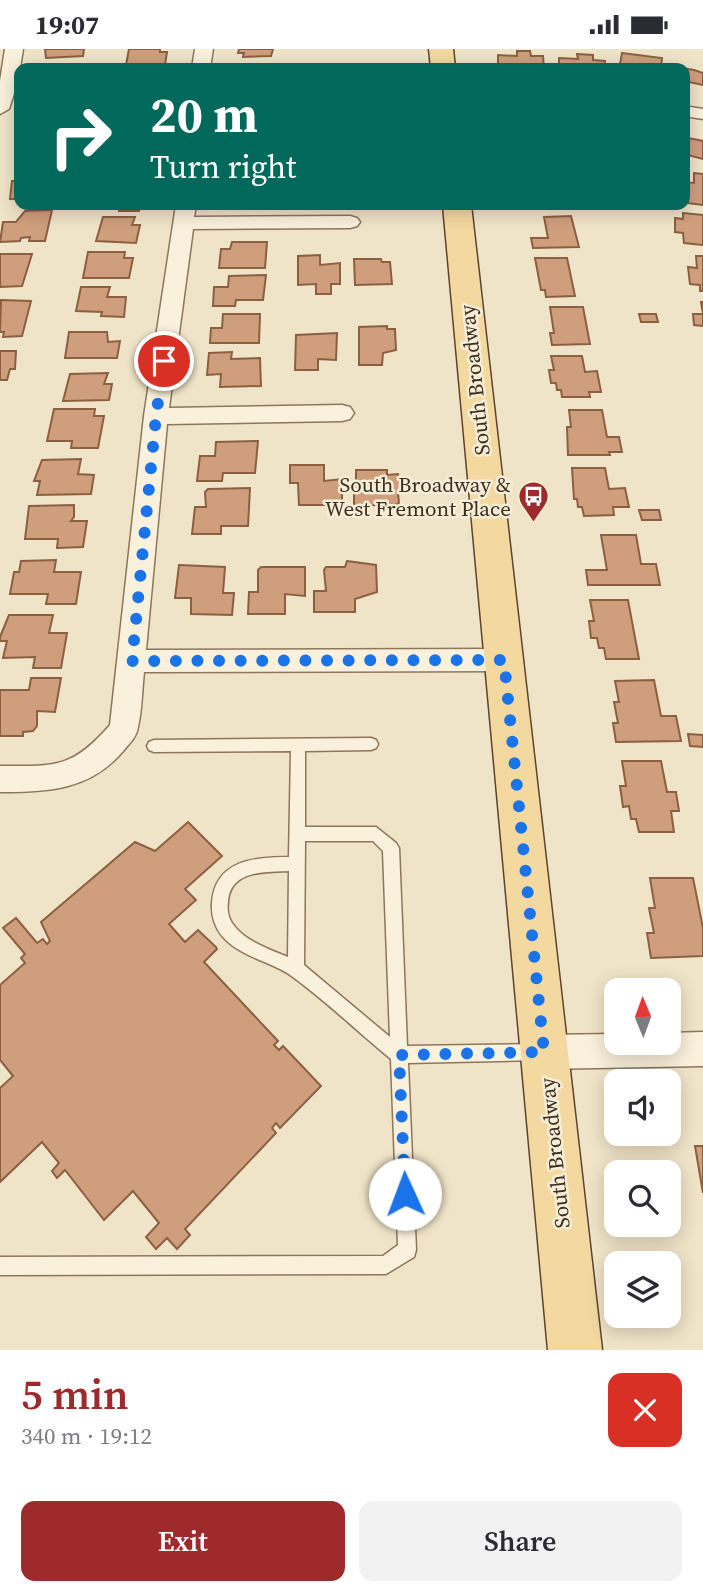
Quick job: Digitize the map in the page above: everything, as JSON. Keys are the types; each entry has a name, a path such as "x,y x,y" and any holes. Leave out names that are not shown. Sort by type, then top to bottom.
{"main road":[{"name":"South Broadway","path":"458,210 575,1350"}],"street":[{"path":"0,109 9,81 14,49"},
{"path":"1,783 66,776 103,756 124,729 156,416 185,214 350,222"},
{"path":"156,416 342,413"},
{"path":"132,661 504,660"},
{"path":"544,1052 703,1049"}],"lane":[{"path":"153,746 371,744"},
{"path":"296,969 298,745"},
{"path":"0,1266 386,1265 407,1250 391,848 376,834 297,834"},
{"path":"297,864 250,866 237,871 226,883 220,899 221,920 229,933 244,944 296,969 399,1055 544,1052"}],"building":[{"path":"45,49 84,49 83,56 46,58"},
{"path":"129,49 160,49 160,52 167,52 165,63 126,63"},
{"path":"239,49 273,49 271,56 243,57 244,53 238,53"},
{"path":"517,51 530,51 531,56 543,56 544,63 498,63 498,55 517,56"},
{"path":"622,53 662,58 662,63 620,63"},
{"path":"577,54 593,55 593,60 605,63 559,63 559,58 578,59"},
{"path":"690,69 703,73 703,85 690,82"},
{"path":"690,138 703,141 703,159 690,156"},
{"path":"694,173 703,174 703,205 690,203 690,183 694,183"},
{"path":"12,181 14,181 14,199 10,199"},
{"path":"52,210 45,241 29,241 30,237 21,238 20,241 0,242 3,222 16,222 25,211"},
{"path":"683,213 703,215 703,245 684,243 683,233 675,232 675,218 683,219"},
{"path":"571,216 579,247 533,248 531,238 548,238 544,217"},
{"path":"103,217 135,217 132,225 140,225 136,243 96,241"},
{"path":"232,242 267,242 265,268 219,268 221,249 230,249"},
{"path":"88,252 125,252 124,258 133,258 129,278 83,278"},
{"path":"0,254 32,254 22,286 0,287"},
{"path":"320,255 320,265 340,263 340,284 331,284 331,294 316,294 316,284 298,285 298,256"},
{"path":"696,256 703,256 703,291 700,291 700,285 690,284 688,267 697,268"},
{"path":"535,258 567,258 575,296 546,297 545,290 541,290"},
{"path":"354,259 381,259 382,262 390,262 392,284 355,285"},
{"path":"266,275 263,300 236,300 235,306 213,306 214,287 228,287 229,276"},
{"path":"81,287 110,287 107,297 126,297 124,317 101,316 102,312 76,311"},
{"path":"1,300 31,301 22,336 3,337 4,332 0,332"},
{"path":"550,307 583,307 590,344 552,345 550,333 554,333"},
{"path":"223,314 260,314 259,343 210,343 211,328 222,328"},
{"path":"639,314 656,314 658,322 641,322"},
{"path":"693,314 703,314 703,326 694,325"},
{"path":"387,326 387,329 395,329 396,350 383,353 382,365 359,365 359,327"},
{"path":"69,332 107,332 108,342 120,341 117,358 65,358"},
{"path":"337,333 336,360 318,359 318,370 295,370 296,335"},
{"path":"0,351 16,351 15,369 10,369 7,380 0,380"},
{"path":"232,352 231,359 260,358 261,386 220,387 221,374 207,375 209,353"},
{"path":"551,356 582,356 585,372 597,371 601,392 589,392 590,397 562,397 556,383 551,383 549,370 554,370"},
{"path":"108,373 104,384 112,384 109,400 63,401 70,374"},
{"path":"54,409 95,409 94,416 104,416 98,448 71,448 72,441 47,441"},
{"path":"569,410 602,410 607,437 619,437 622,452 609,452 610,455 568,455 567,427 571,427"},
{"path":"258,441 255,473 223,473 222,481 197,481 200,456 215,456 216,442"},
{"path":"81,459 78,474 94,475 91,494 37,495 40,481 34,481 42,460"},
{"path":"290,465 324,465 324,481 342,479 342,505 299,505 298,483 290,483"},
{"path":"572,468 605,468 609,489 625,488 629,507 613,507 614,515 584,516 582,507 578,507 577,499 574,499"},
{"path":"356,470 387,470 387,475 398,474 401,492 398,492 399,504 354,504"},
{"path":"250,488 248,526 221,526 221,534 192,534 195,507 206,507 205,492 208,489"},
{"path":"74,505 74,517 71,521 87,521 83,547 57,548 58,539 25,539 29,506"},
{"path":"639,510 659,510 661,520 642,520"},
{"path":"601,535 636,535 641,564 656,564 660,585 588,585 586,570 607,570"},
{"path":"56,560 54,572 81,572 76,604 46,604 48,594 10,594 14,572 19,572 21,561"},
{"path":"347,561 376,565 377,592 355,599 355,612 314,612 314,591 326,591 324,570 326,567 345,567"},
{"path":"179,565 225,567 223,593 234,593 232,615 191,614 191,598 175,598"},
{"path":"261,567 305,567 305,596 285,594 285,614 248,614 249,592 258,592 258,570"},
{"path":"590,600 628,600 639,659 606,659 604,648 599,648 597,638 591,638 589,621 594,621"},
{"path":"9,615 53,615 49,633 67,633 61,668 33,668 35,657 3,658 7,641 0,641 0,637"},
{"path":"31,678 61,678 55,712 37,711 37,726 33,731 23,732 23,736 0,736 0,690 29,690"},
{"path":"654,680 661,716 676,716 681,741 616,742 613,723 618,723 614,702 619,702 615,681"},
{"path":"688,734 703,735 703,747 690,746"},
{"path":"622,761 661,761 667,792 676,792 679,811 671,811 674,832 639,832 636,819 631,819 629,806 623,807 620,786 626,786"},
{"path":"188,822 222,856 185,889 196,900 169,924 185,942 198,930 216,947 204,962 278,1041 274,1045 279,1050 283,1046 321,1086 280,1128 276,1123 272,1128 276,1133 185,1229 190,1235 177,1249 167,1238 156,1249 146,1237 159,1223 133,1191 104,1220 65,1170 57,1178 52,1171 59,1163 42,1142 0,1182 0,1088 13,1076 0,1060 0,985 25,963 21,958 25,954 3,928 16,918 37,943 43,939 47,944 50,941 41,922 135,842 155,851"},
{"path":"650,878 693,878 703,928 703,956 651,958 647,933 654,933 649,908 655,908"},
{"path":"695,1146 703,1146 703,1193"}],"place":[{"name":"South Broadway & West Fremont Place","path":"534,524"}],"route":[{"path":"164,361 156,416 132,661 504,660 544,1052 399,1055 405,1194"}]}
